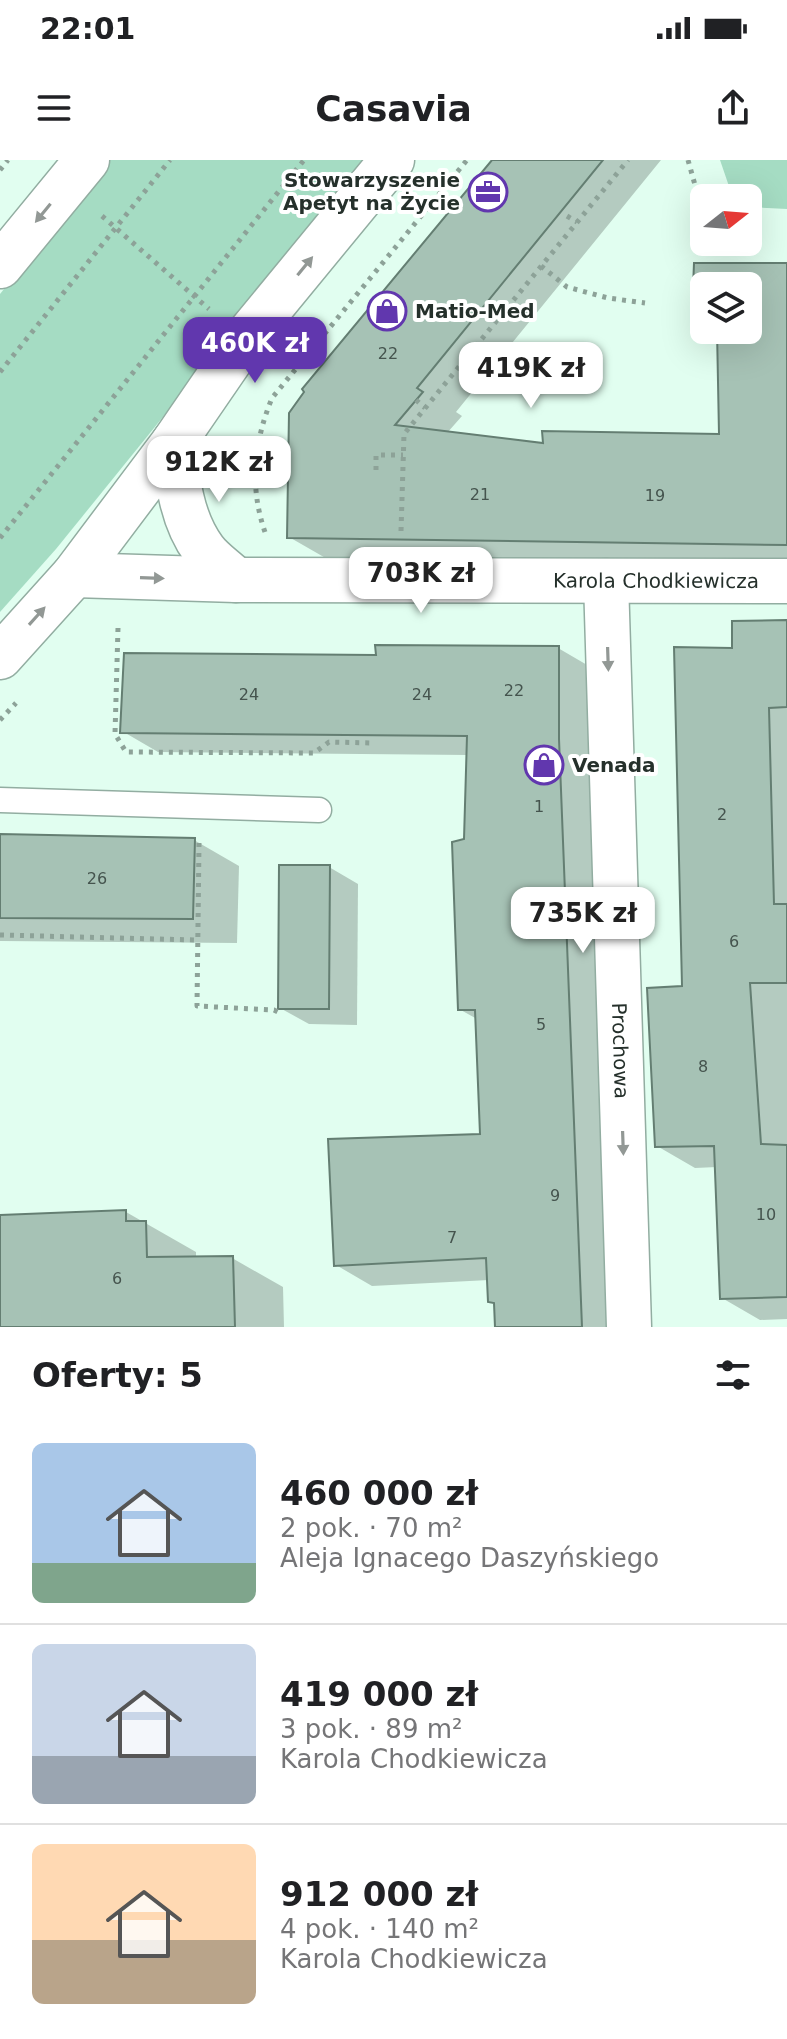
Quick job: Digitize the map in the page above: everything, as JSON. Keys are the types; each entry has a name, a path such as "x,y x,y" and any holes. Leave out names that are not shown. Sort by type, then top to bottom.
{"street":[{"path":"0,657 74,575 174,442 244,340 392,160"},
{"path":"0,266 76,172"},
{"path":"174,442 178,487 187,516 204,549 236,580"},
{"name":"Karola Chodkiewicza","path":"74,575 236,580 787,581"},
{"name":"Prochowa","path":"606,581 629,1327"}],"lane":[{"path":"0,800 319,810"}],"path":[{"path":"0,170 8,160"},
{"path":"0,372 170,160"},
{"path":"0,538 304,160"},
{"path":"271,546 260,517 255,484 257,441 272,398 467,160"},
{"path":"401,534 404,434 628,160"},
{"path":"688,160 695,184"},
{"path":"76,172 116,228 288,378"},
{"path":"567,216 577,222"},
{"path":"541,266 567,287 608,298 645,303"},
{"path":"492,308 501,315"},
{"path":"416,400 425,408"},
{"path":"376,470 376,455 403,455"},
{"path":"103,628 133,628"},
{"path":"118,628 115,734 126,752 314,753 329,742 373,743"},
{"path":"0,720 20,699"},
{"path":"200,806 197,1006 274,1010 280,1013"},
{"path":"0,935 196,940"}],"green space":[{"path":"108,160 371,160 56,549 0,612 0,294"},
{"path":"720,160 787,160 787,209 762,208 762,184 728,184"}],"building":[{"path":"492,160 603,160 417,388 423,392 395,425 543,443 542,431 719,434 717,344 762,344 762,272 694,272 694,263 787,263 787,545 287,538 289,413 304,392 302,389"},
{"path":"787,620 787,707 769,708 774,904 787,904 787,983 750,983 761,1144 787,1145 787,1297 720,1299 714,1146 655,1147 647,988 682,986 674,647 732,648 732,621"},
{"path":"375,645 559,646 559,739 582,1327 495,1327 494,1303 488,1302 486,1258 334,1266 328,1139 480,1134 475,1010 458,1010 452,842 464,839 467,736 120,733 124,653 376,655"},
{"path":"0,834 195,838 193,919 0,918"},
{"path":"279,865 330,865 329,1009 278,1009"},
{"path":"126,1210 126,1221 146,1221 147,1257 233,1256 235,1327 0,1327 0,1215"}],"place":[{"name":"Stowarzyszenie Apetyt na Życie","path":"488,192"},
{"name":"Matio-Med","path":"387,311"},
{"name":"Venada","path":"544,765"}]}
